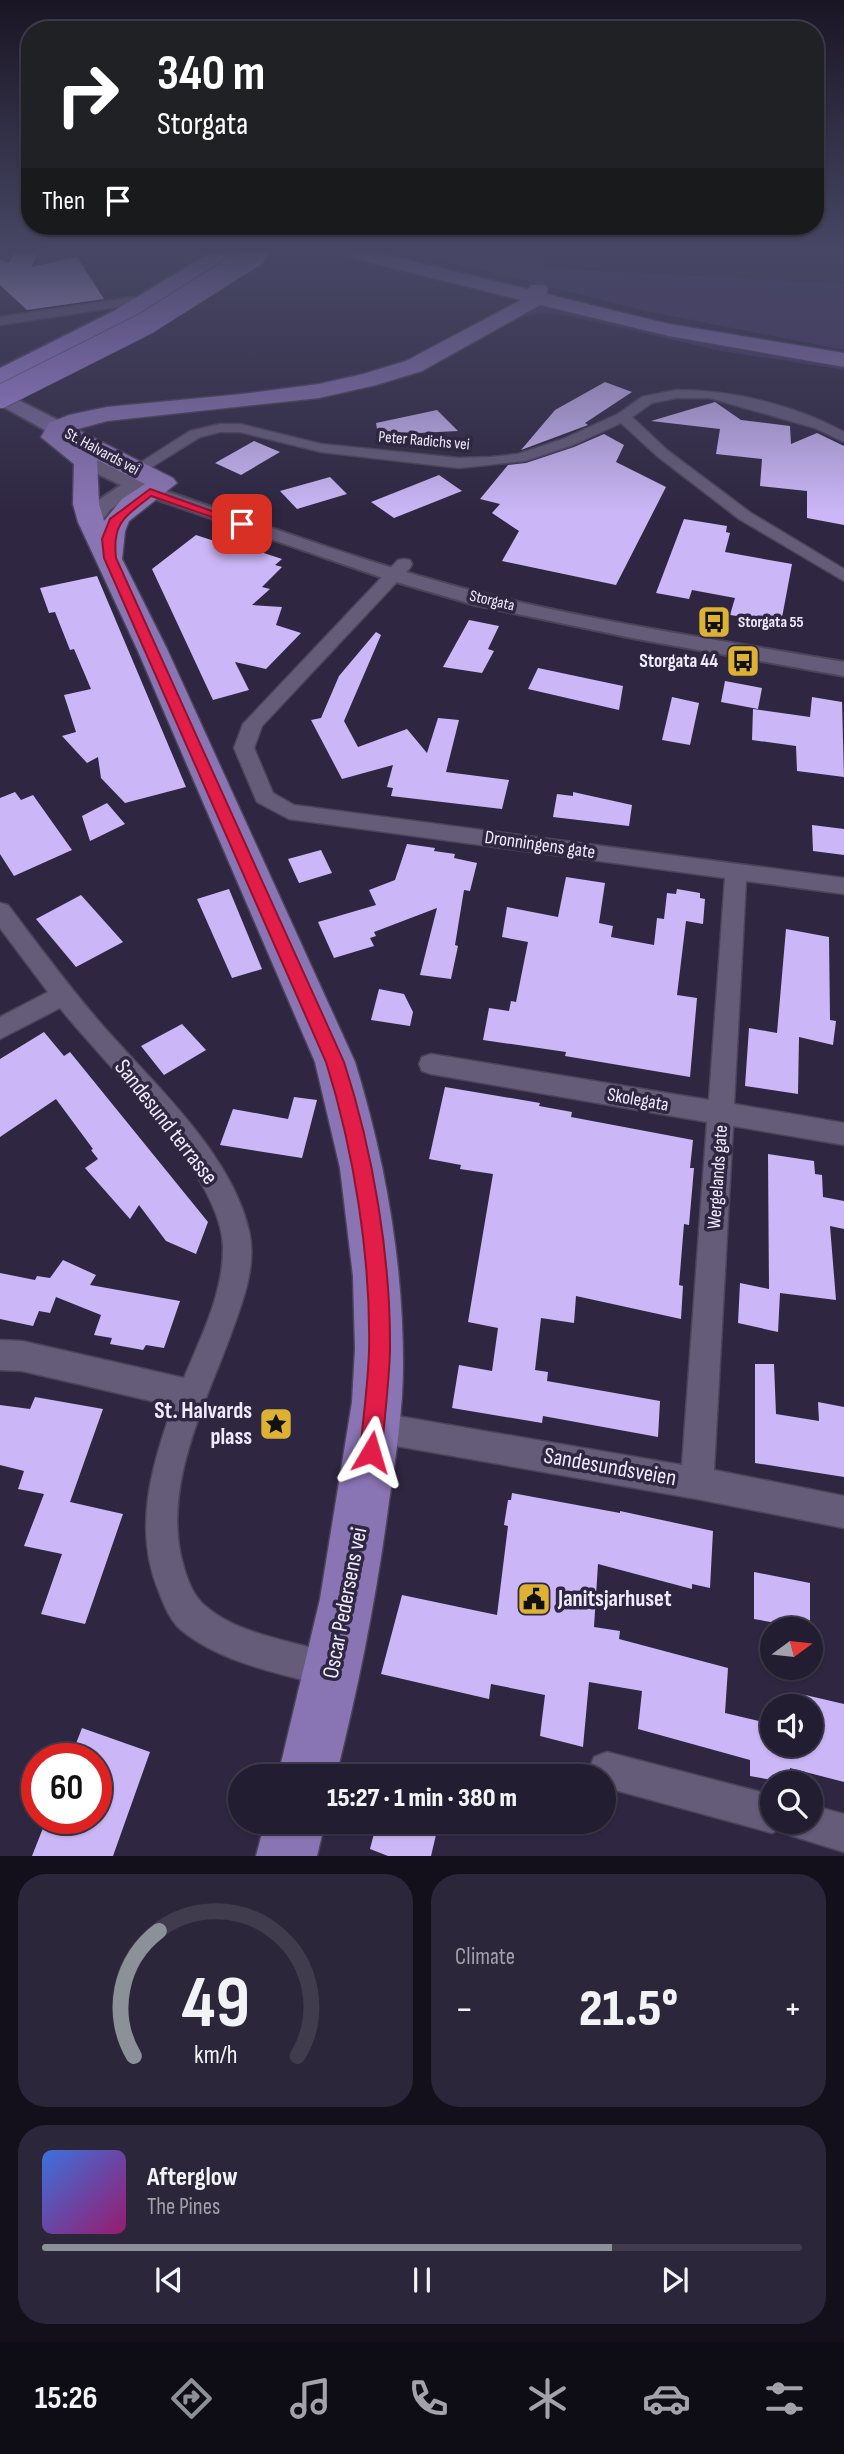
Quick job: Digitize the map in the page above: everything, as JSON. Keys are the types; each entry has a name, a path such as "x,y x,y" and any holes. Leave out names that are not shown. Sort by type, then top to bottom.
{"highway":[{"path":"0,377 73,341"},
{"path":"0,397 112,341"}],"main road":[{"path":"68,441 135,412 306,393 368,380 414,366 463,341"},
{"path":"720,341 844,360"},
{"path":"772,341 844,354"},
{"name":"St. Halvards vei","path":"0,397 68,441 142,481 116,519 108,539 110,558"},
{"name":"St. Halvards vei","path":"68,441 90,522 110,558 335,1062 349,1105 369,1219 377,1294 379,1352 374,1427"},
{"name":"Oscar Pedersens vei","path":"310,1764 334,1671 374,1427"},
{"path":"286,1856 292,1834"}],"street":[{"name":"Peter Radichs vei","path":"142,481 195,434 220,428 240,428 321,448 480,463 520,458 568,442 623,417 647,400 676,394 710,394 753,404 820,425 844,438"},
{"path":"623,417 662,453 745,516 844,576"},
{"path":"90,522 103,506 142,481"},
{"name":"Storgata","path":"142,481 484,600 637,632 844,669"},
{"name":"Storgata","path":"399,569 631,617 844,653"},
{"name":"Dronningens gate","path":"399,569 253,724 244,748 264,797 289,812 844,886"},
{"name":"Wergelands gate","path":"697,1483 736,871"},
{"name":"Sandesund terrasse","path":"0,911 63,995 181,1135 228,1206 236,1231 230,1299 192,1395 166,1476 160,1536 165,1565 189,1615 236,1643 334,1671"},
{"path":"0,1029 63,995"},
{"name":"Skolegata","path":"431,1064 844,1134"},
{"path":"0,1355 22,1356 192,1395"},
{"name":"Sandesundsveien","path":"374,1427 697,1483 844,1512"},
{"path":"616,1772 760,1811"},
{"path":"823,1828 844,1833"}],"shaded area":[{"path":"676,341 724,341 844,364 844,370 721,351"},
{"path":"796,341 844,341 844,350"}],"building":[{"path":"605,382 632,392 585,423 588,425 521,450 555,410"},
{"path":"715,402 741,420 790,426 791,444 817,433 844,446 844,525 807,518 807,491 760,486 762,459 716,454 720,429 651,421"},
{"path":"437,410 458,431 378,435 376,423"},
{"path":"604,434 624,445 616,462 666,487 616,585 502,561 519,531 492,513 500,504 480,499 508,465 526,463"},
{"path":"254,441 280,452 241,475 215,463"},
{"path":"439,475 462,491 394,518 371,502"},
{"path":"330,477 347,494 297,509 280,491"},
{"path":"684,519 727,526 726,532 730,533 725,552 792,564 781,623 730,615 735,598 692,590 689,599 656,593"},
{"path":"196,535 245,551 249,548 282,559 275,565 282,567 262,587 270,589 252,605 282,607 276,625 301,633 266,669 235,662 249,690 213,700 152,569"},
{"path":"97,576 186,787 125,803 101,778 98,757 87,763 62,736 76,732 64,695 91,689 74,649 70,650 55,612 49,613 40,588"},
{"path":"469,620 499,626 488,649 494,651 482,673 443,667"},
{"path":"376,632 381,635 344,721 358,747 407,729 427,753 438,718 459,720 446,772 509,780 502,809 391,796 393,788 387,787 393,765 342,779 311,720 321,718 339,676"},
{"path":"538,668 623,686 619,710 528,689"},
{"path":"725,681 762,688 758,709 721,702"},
{"path":"672,697 699,703 690,745 662,740"},
{"path":"812,697 842,702 844,777 797,771 796,746 752,740 753,709 810,717"},
{"path":"15,792 21,800 33,795 72,850 14,876 0,854 0,798"},
{"path":"573,792 632,805 629,826 553,817 557,794 573,796"},
{"path":"107,803 125,824 90,841 82,816"},
{"path":"812,825 844,829 844,855 813,851"},
{"path":"407,844 435,848 434,851 455,854 454,858 477,863 470,891 464,890 455,945 458,946 451,979 420,975 437,908 374,932 376,936 370,938 374,946 334,958 318,922 376,905 369,890 395,880"},
{"path":"321,850 332,873 299,883 288,859"},
{"path":"566,877 605,883 599,923 613,926 611,937 654,945 657,918 664,919 667,893 676,894 677,889 700,893 700,898 705,899 703,924 686,921 677,995 697,998 690,1077 565,1056 566,1052 483,1040 489,1008 509,1011 511,1001 516,1002 528,942 502,937 507,907 558,917"},
{"path":"229,889 262,969 232,978 197,899"},
{"path":"81,895 123,942 76,967 36,919"},
{"path":"786,929 829,937 830,1020 836,1021 833,1045 799,1037 798,1094 745,1086 749,1028 777,1033"},
{"path":"379,989 404,994 413,1012 410,1026 371,1020"},
{"path":"182,1024 206,1050 164,1075 141,1046"},
{"path":"44,1032 64,1056 70,1052 208,1222 196,1254 166,1241 139,1205 130,1219 85,1168 98,1159 56,1099 0,1137 0,1059"},
{"path":"445,1087 540,1103 539,1106 572,1112 571,1117 693,1140 690,1168 694,1168 689,1225 684,1224 679,1285 683,1286 681,1319 576,1296 574,1323 541,1318 535,1370 548,1372 547,1381 660,1401 658,1437 543,1416 542,1423 452,1408 459,1365 492,1371 498,1328 468,1322 493,1174 460,1169 461,1165 429,1159"},
{"path":"294,1097 317,1100 302,1158 220,1145 233,1109 288,1119"},
{"path":"768,1154 814,1161 815,1174 822,1175 823,1197 844,1201 844,1229 830,1226 836,1300 780,1293 778,1332 738,1323 740,1283 769,1289"},
{"path":"63,1260 96,1275 90,1285 180,1301 164,1348 146,1345 143,1350 110,1344 112,1338 94,1335 101,1315 56,1297 50,1313 39,1311 33,1326 0,1319 0,1273 35,1280 37,1276 50,1278"},
{"path":"755,1364 774,1364 776,1414 819,1421 818,1402 844,1407 844,1477 755,1463"},
{"path":"35,1397 103,1409 70,1502 123,1514 85,1624 41,1614 62,1554 24,1546 44,1494 18,1489 24,1471 0,1465 0,1405 30,1409"},
{"path":"512,1493 620,1511 713,1531 710,1588 692,1584 692,1589 598,1564 594,1627 620,1631 619,1639 728,1668 725,1713 760,1721 760,1757 823,1757 823,1699 844,1704 844,1782 823,1777 823,1771 790,1768 790,1771 760,1771 760,1778 750,1776 750,1760 638,1729 642,1691 589,1682 583,1747 540,1736 545,1695 491,1684 489,1699 381,1674 402,1595 497,1615 508,1526 504,1525 508,1500 511,1500"},
{"path":"754,1572 810,1583 810,1617 754,1619"},
{"path":"82,1728 150,1752 113,1856 32,1856 41,1834 112,1834 112,1743 76,1743"},
{"path":"374,1834 436,1834 431,1856 388,1856 370,1849"}],"place":[{"name":"Storgata 55","path":"714,622"},
{"name":"Storgata 44","path":"743,661"},
{"name":"St. Halvards plass","path":"276,1424"},
{"name":"Janitsjarhuset","path":"534,1599"}],"route":[{"path":"242,524 150,492 116,519 108,539 110,558 335,1062 349,1105 359,1151 377,1294 379,1352 371,1452"}]}
